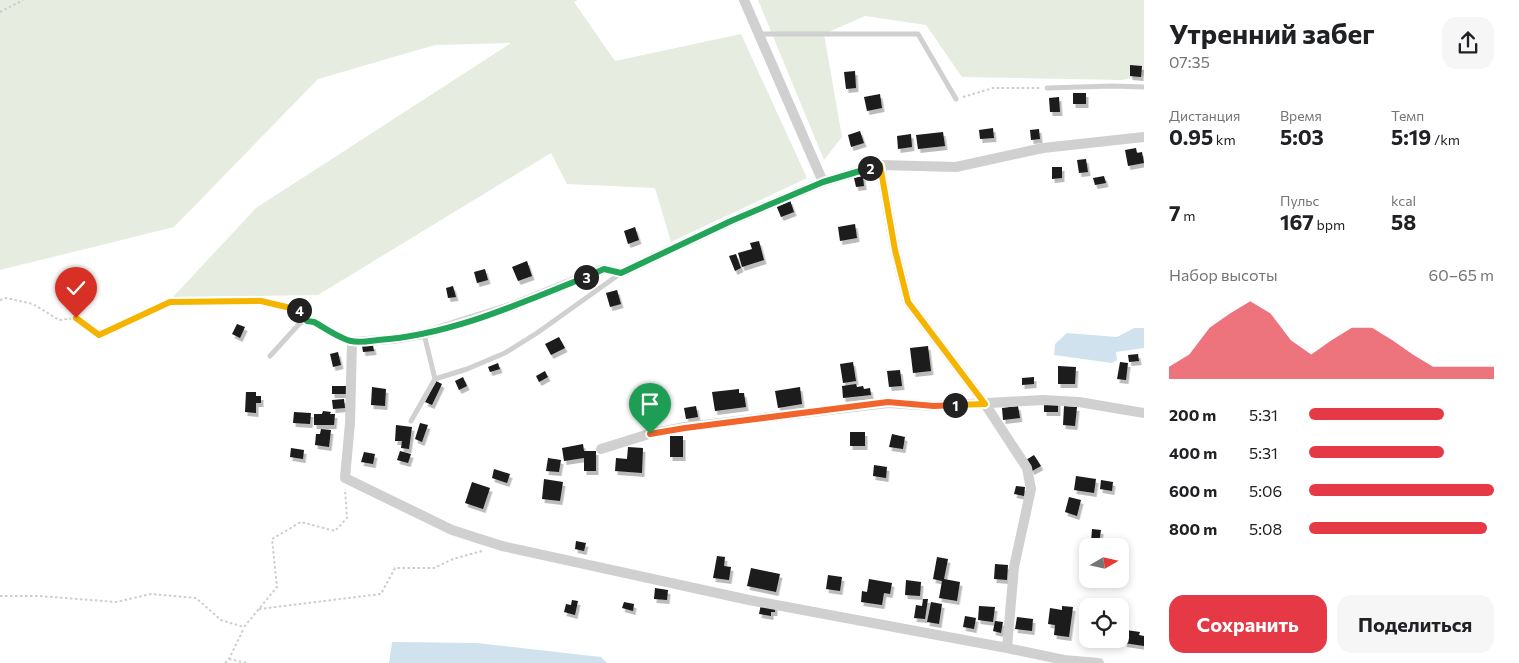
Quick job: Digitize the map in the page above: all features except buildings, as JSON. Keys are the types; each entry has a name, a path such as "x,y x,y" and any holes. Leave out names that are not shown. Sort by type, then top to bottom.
{"street":[{"path":"744,0 823,182"},
{"path":"1099,663 1064,660 749,600 502,546 452,530 345,478 350,423 352,342 393,339 424,334 513,306 604,269 621,273 731,221 823,182 880,165 956,167 1043,148 1144,137"},
{"path":"880,165 895,250 908,302 985,404 1027,468 1031,489 1014,567 1007,648"},
{"path":"601,449 650,434 685,428 888,402 934,406 1043,400 1079,402 1144,412"}],"lane":[{"path":"759,34 918,34 956,99"},
{"path":"1047,88 1144,87"},
{"path":"411,421 435,379 467,369 505,353 537,333 621,273"},
{"path":"270,356 301,322 314,322 352,342"},
{"path":"424,334 435,379"}],"path":[{"path":"0,12 22,0"},
{"path":"956,99 993,88 1047,88"},
{"path":"0,300 6,298 32,304 59,320 76,318 99,335 170,302 261,301 301,310 307,321"},
{"path":"225,663 229,659 244,628 277,587 272,539 301,522 335,531 347,518 345,478"},
{"path":"259,609 381,594 395,568 434,568 453,559 486,550"},
{"path":"0,596 38,596 116,602 151,594 196,598 220,620 244,628"},
{"path":"229,659 246,663"}],"shaded area":[{"path":"0,0 578,0 574,2 615,61 741,34 807,178 671,242 655,188 567,184 551,153 318,295 173,297 256,208 511,43 435,45 318,79 174,227 0,270"},
{"path":"758,0 1144,0 1144,76 1122,80 962,77 926,25 865,16 824,34 842,137 824,160"}],"water":[{"path":"1134,328 1144,328 1144,348 1116,352 1117,360 1112,363 1054,355 1055,344 1067,333 1117,337"},
{"path":"392,642 477,643 601,657 607,663 389,663"}],"route":[{"path":"76,318 99,335 170,302 261,301 301,310 307,321 314,322 352,342 393,339 424,334 513,306 604,269 621,273 731,221 823,182 880,165 895,250 908,302 985,404 934,406 888,402 650,434"}]}
